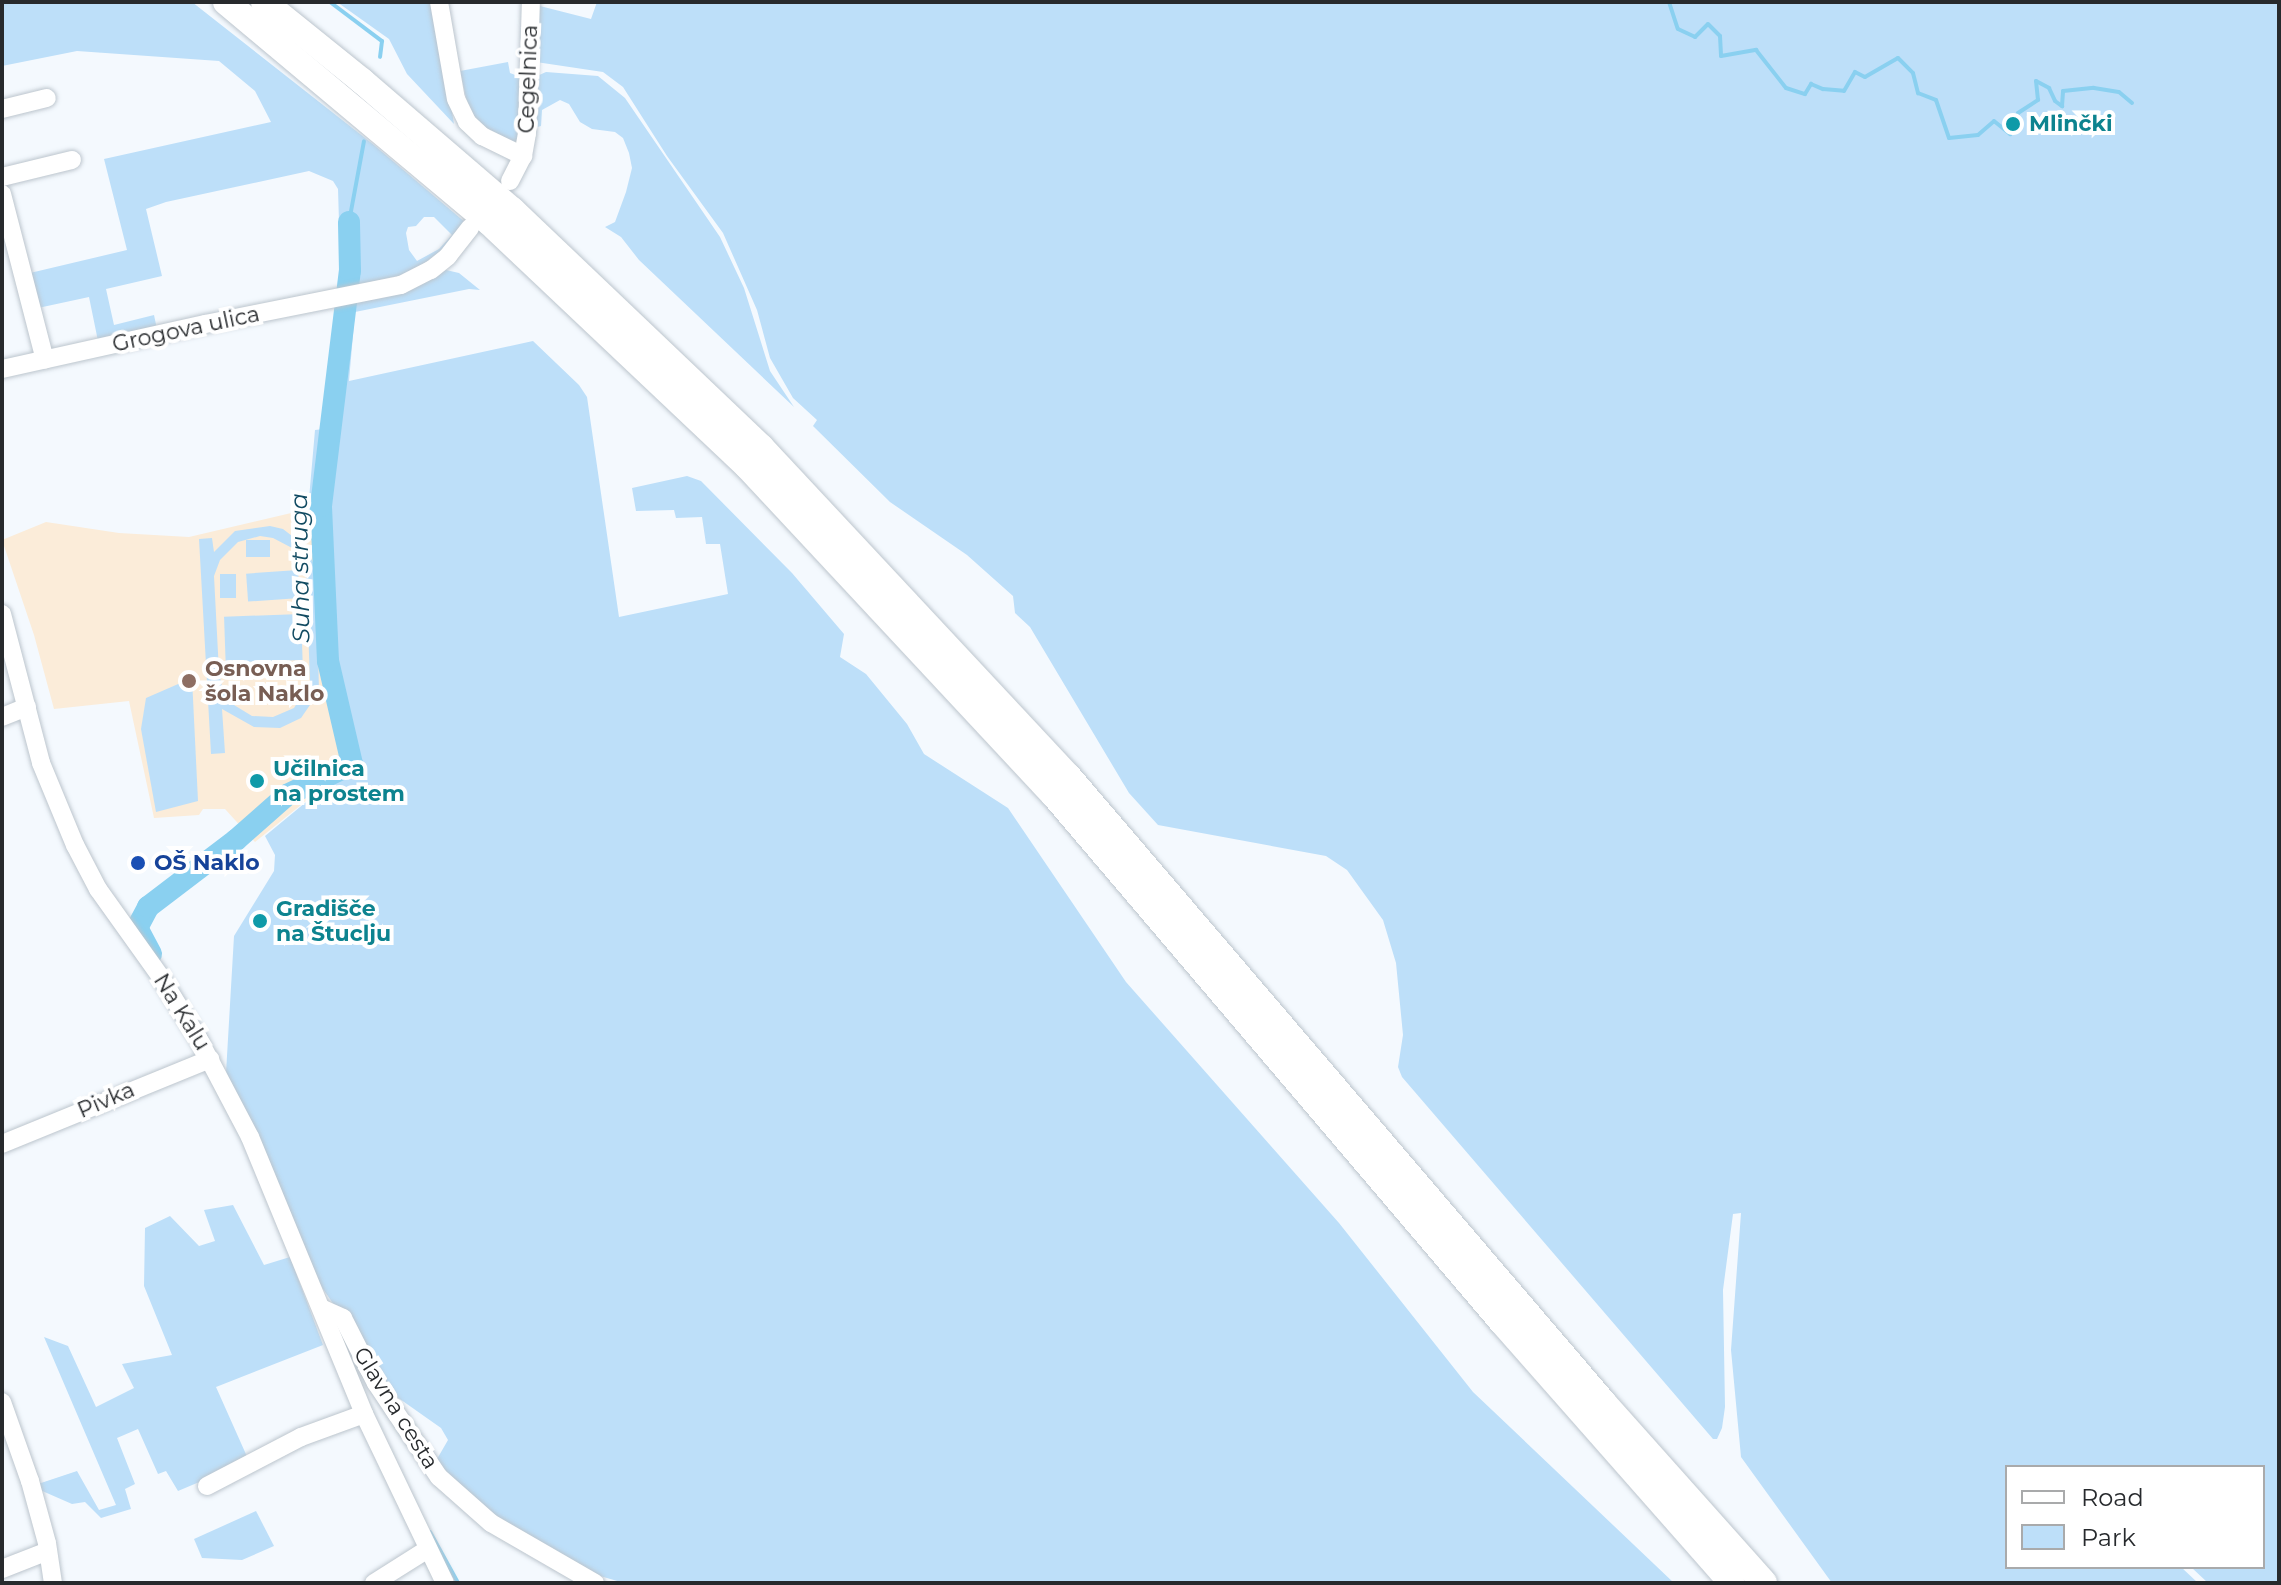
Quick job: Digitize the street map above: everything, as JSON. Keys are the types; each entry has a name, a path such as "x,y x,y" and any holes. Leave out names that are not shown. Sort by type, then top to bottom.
{"highway":[{"path":"226,2 490,223 747,466 1054,795 1502,1322 1732,1583"},
{"path":"264,2 512,210 761,447 1068,776 1592,1390 1764,1583"}],"street":[{"name":"Cegelnica","path":"439,2 456,99 467,122 482,136 523,156"},
{"name":"Cegelnica","path":"510,181 523,156 529,115 531,2"},
{"path":"2,109 47,98"},
{"path":"2,177 72,160"},
{"path":"2,194 45,360"},
{"name":"Grogova ulica","path":"2,369 401,285 431,270 448,256 470,228"},
{"name":"Na Kalu","path":"2,614 41,763 75,845 98,889 186,1018 250,1137 364,1414 445,1583"},
{"path":"2,717 27,707"},
{"path":"184,1067 192,1050 186,1018"},
{"name":"Pivka","path":"2,1144 184,1067 210,1059"},
{"name":"Glavna cesta","path":"323,1309 343,1318 376,1383 439,1477 491,1523 595,1583"},
{"path":"2,1402 30,1481 53,1583"},
{"path":"207,1486 301,1437 364,1414"},
{"path":"374,1583 428,1549"},
{"path":"2,1569 48,1551"}],"shaded area":[{"name":"Osnovna šola Naklo","path":"321,506 328,661 352,764 255,842 225,809 203,809 199,815 154,818 129,701 54,709 34,635 2,540 46,522 119,533 189,537"}],"green space":[{"path":"2,2 192,2 374,145 466,223 442,250 411,273 348,287 354,231 339,222 338,189 333,181 309,171 166,202 146,209 162,276 106,289 114,325 154,315 157,329 98,341 89,297 38,308 30,273 127,250 104,159 271,122 255,91 219,61 77,51 2,66","holes":["424,217 434,217 452,235 439,249 417,261 409,250 408,227 416,226"]},
{"path":"337,2 434,2 454,124 407,74 389,39"},
{"path":"597,2 2279,2 2279,1583 2208,1583 2193,1569 2265,1569 2265,1465 2005,1465 2005,1569 2183,1569 2198,1583 1832,1583 1741,1457 1731,1350 1741,1213 1733,1214 1723,1290 1725,1407 1722,1428 1717,1439 1713,1439 1402,1077 1398,1067 1403,1035 1396,963 1383,920 1347,870 1326,856 1158,825 1129,793 1030,627 1015,613 1013,596 967,555 890,502 813,426 817,420 793,398 770,358 757,310 723,233 667,156 623,87 603,72 536,62 536,5 591,19"},
{"path":"508,62 510,73 523,78 518,141 512,142 491,135 469,111 460,71"},
{"path":"546,72 598,76 625,98 720,237 744,288 770,371 794,407 639,260 621,237 605,227 615,222 626,192 632,168 629,153 623,138 615,132 592,129 580,122 569,104 560,100 542,110 541,126 534,128 537,76"},
{"path":"446,270 459,273 480,290 469,289 355,312 349,381 533,341 579,385 587,397 619,617 728,594 720,544 706,544 702,517 676,518 674,510 636,511 632,488 687,476 701,481 792,573 844,634 840,657 866,674 907,724 924,754 1008,808 1126,982 1339,1223 1473,1392 1674,1583 624,1583 538,1552 433,1466 448,1440 441,1428 397,1397 319,1283 226,1073 234,936 274,871 275,855 265,836 352,764 328,661 321,507 308,510 315,430 324,429 323,456 328,456 349,302 434,278"},
{"path":"270,526 283,529 305,546 316,569 319,692 301,718 280,728 254,727 222,709 225,753 211,754 199,539 212,538 214,552 235,531","holes":["260,536 273,538 294,549 306,571 310,682 294,708 273,717 252,716 234,705 223,692 219,672 214,576 220,560 238,542"]},
{"path":"246,540 270,540 270,557 246,557"},
{"path":"298,570 300,598 248,602 246,574"},
{"path":"220,574 236,574 236,598 220,598"},
{"path":"301,614 303,660 226,663 224,617"},
{"path":"192,678 198,801 156,812 141,729 146,698"},
{"path":"233,1205 264,1265 290,1257 323,1345 216,1387 249,1461 178,1491 166,1471 158,1474 138,1429 117,1438 135,1484 125,1489 131,1509 101,1518 85,1502 72,1504 40,1490 38,1484 77,1471 99,1510 116,1505 44,1337 68,1346 96,1407 134,1388 122,1364 172,1355 144,1286 145,1228 170,1216 199,1246 215,1241 204,1210"},
{"path":"256,1511 274,1546 242,1560 202,1558 194,1539"}],"waterway":[{"path":"330,2 382,41 380,57"},
{"path":"1669,2 1678,29 1695,37 1708,24 1720,36 1721,56 1756,50 1786,88 1805,94 1811,84 1823,89 1844,91 1855,72 1865,77 1898,58 1913,73 1918,93 1936,100 1949,138 1978,135 1994,121 2010,134 2018,113 2038,100 2036,81 2049,88 2055,101 2062,106 2063,91 2094,88 2119,92 2132,103"},
{"path":"349,222 364,141"},
{"name":"Suha struga","path":"151,954 137,928 148,907 236,840 287,795 352,764 328,661 321,506 350,271 349,222"},
{"path":"430,1532 458,1583"}],"place":[{"name":"Mlinčki","path":"2013,124"},
{"name":"Osnovna šola Naklo","path":"189,681"},
{"name":"Učilnica na prostem","path":"257,781"},
{"name":"OŠ Naklo","path":"138,863"},
{"name":"Gradišče na Štuclju","path":"260,921"}]}
